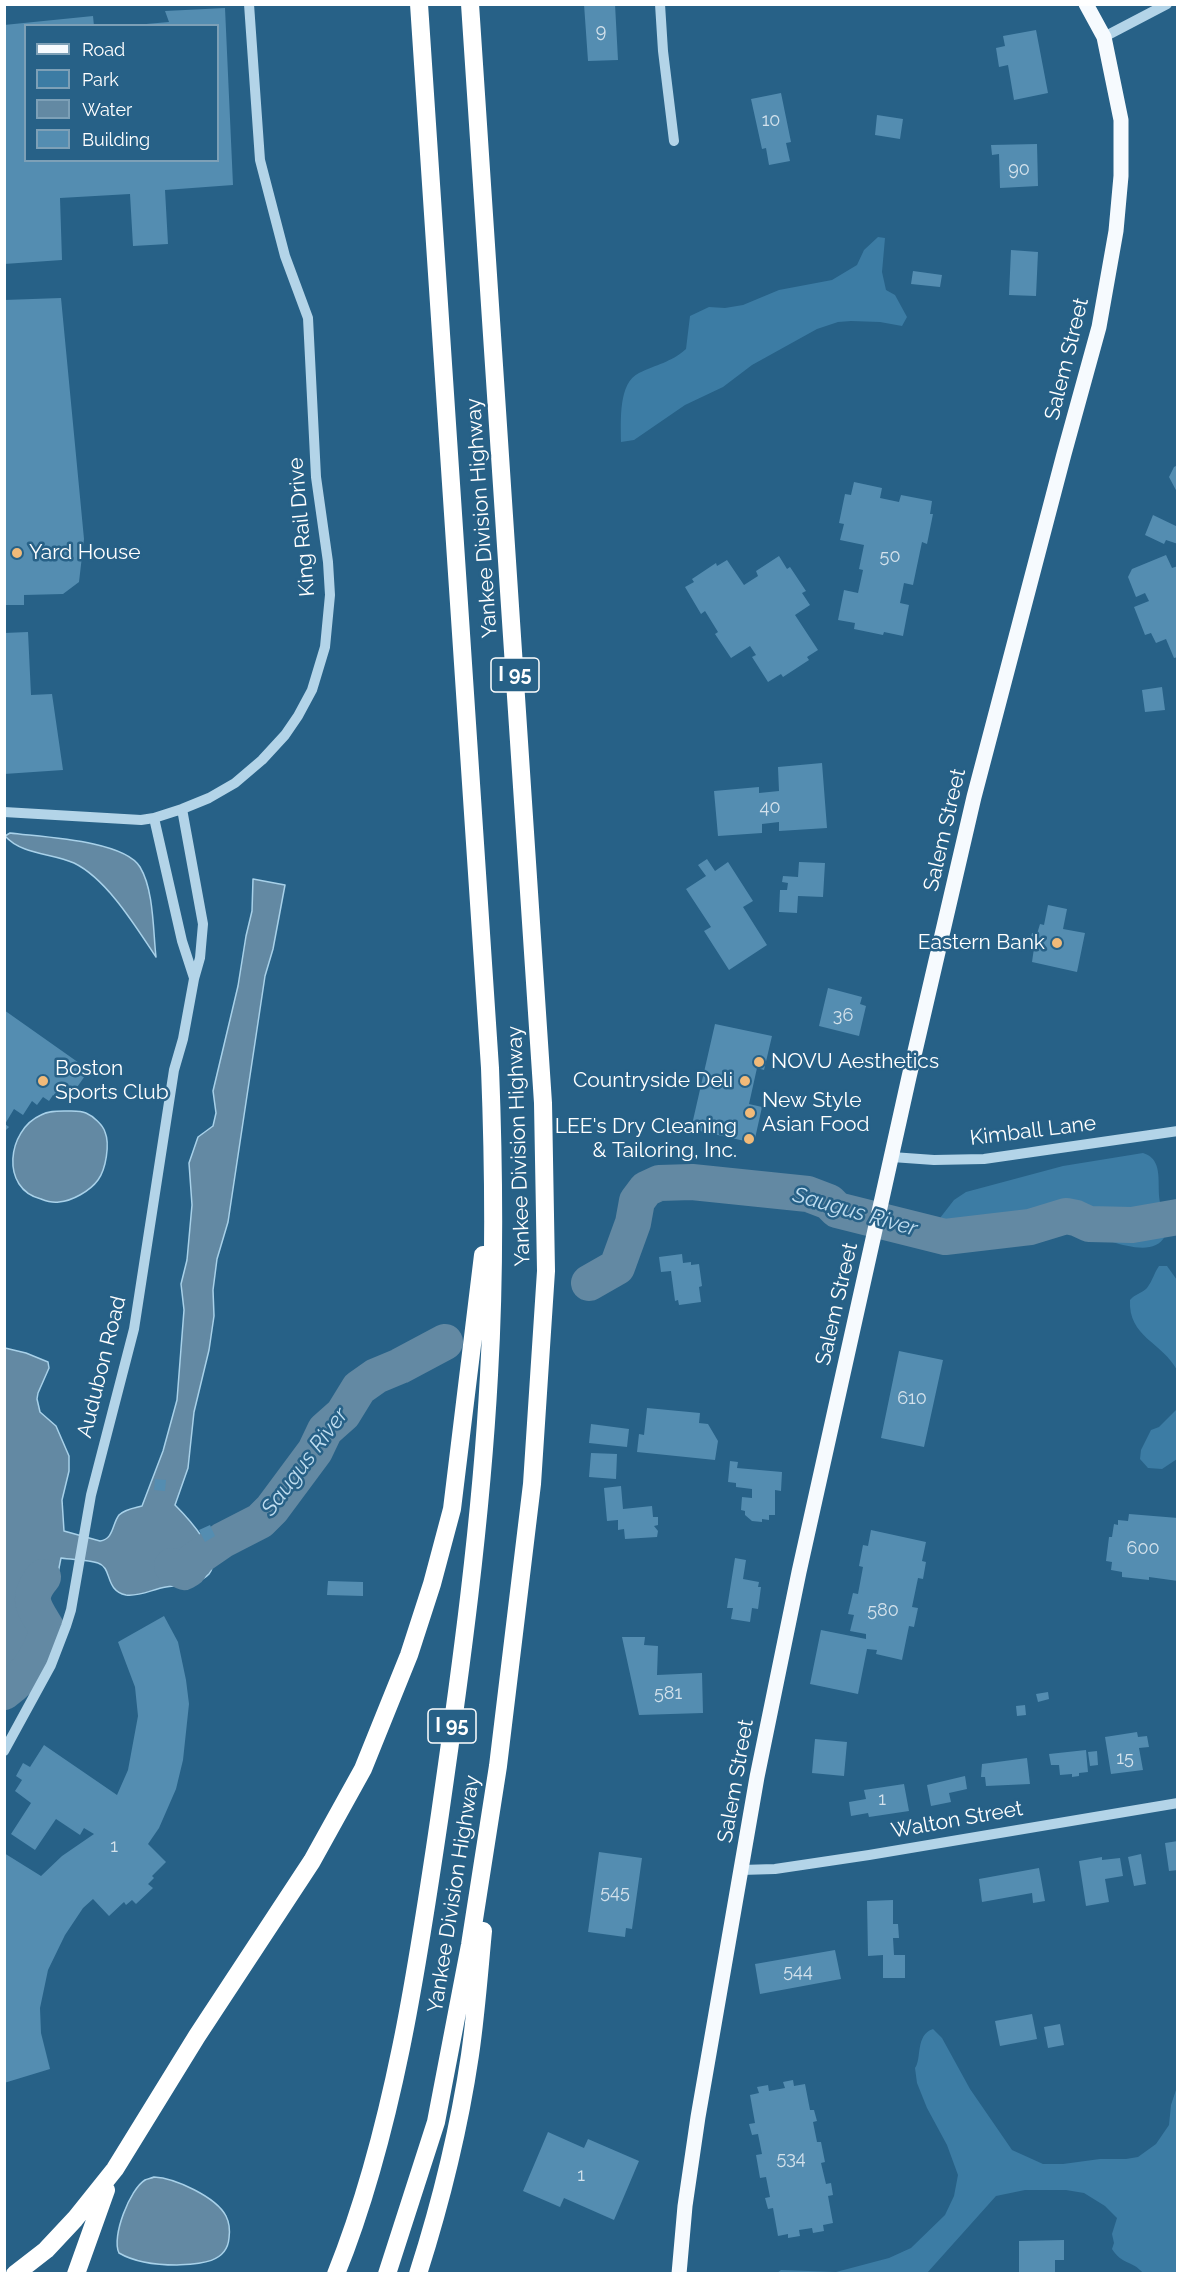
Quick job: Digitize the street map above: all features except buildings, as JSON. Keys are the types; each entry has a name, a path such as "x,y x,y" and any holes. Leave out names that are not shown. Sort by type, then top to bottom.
{"highway":[{"name":"Yankee Division Highway","path":"337,2270 381,2131 423,1922 458,1690 476,1542 490,1374 494,1173 487,1030 419,4"},
{"name":"Yankee Division Highway","path":"387,2274 438,2111 470,1945 498,1766 532,1484 546,1271 541,1067 470,4"},
{"path":"473,50 479,4"},
{"path":"15,2274 46,2250 75,2219 115,2169 197,2036 312,1861 363,1769 409,1655 432,1584 452,1509 494,1173"},
{"path":"418,2274 448,2168 470,2056 498,1766"},
{"path":"76,2274 92,2224 115,2169"}],"main road":[{"name":"Salem Street","path":"678,2274 698,2117 775,1686 974,797 1099,327 1116,231 1121,176 1121,120 1104,37 1086,4"}],"street":[{"name":"King Rail Drive","path":"4,812 128,821 154,818 182,809 209,798 235,783 262,760 285,735 312,690 325,647 330,595 328,561 316,477 308,318 285,256 260,160 249,4"},
{"path":"660,4 674,141"},
{"path":"1104,37 1167,4"},
{"name":"Audubon Road","path":"4,1751 59,1646 70,1610 91,1495 134,1329 174,1070 183,1039 194,979 201,958 203,924 182,809"},
{"name":"Audubon Road","path":"154,818 182,941 194,979"},
{"name":"Kimball Lane","path":"892,1156 934,1160 984,1160 1178,1131"},
{"name":"Walton Street","path":"741,1870 775,1869 869,1855 1178,1803"}],"green space":[{"path":"878,237 885,238 882,272 886,290 895,295 907,317 902,326 880,322 851,321 838,322 817,329 752,365 723,387 685,405 634,440 621,442 622,403 627,385 639,373 669,360 686,349 690,316 709,307 725,308 743,305 779,290 832,280 857,265 864,250"},
{"path":"1143,1153 1152,1158 1156,1165 1160,1202 1163,1211 1170,1217 1166,1234 1159,1244 1139,1248 1085,1234 1025,1233 976,1244 953,1246 940,1252 925,1250 928,1216 940,1218 954,1200 966,1192 1063,1166"},
{"path":"1159,1266 1167,1266 1177,1280 1177,1370 1171,1360 1140,1331 1134,1323 1131,1312 1130,1300 1147,1288"},
{"path":"1177,1409 1177,1459 1162,1469 1148,1468 1140,1459 1141,1450 1151,1430 1159,1427"},
{"path":"933,2029 942,2038 970,2089 1012,2150 1043,2164 1138,2157 1156,2144 1169,2125 1171,2105 1177,2087 1177,2273 1143,2273 1120,2258 1112,2249 1114,2243 1112,2234 1117,2218 1105,2206 1084,2193 1066,2190 1025,2190 996,2196 927,2273 777,2273 781,2270 836,2272 889,2258 911,2248 945,2215 954,2196 958,2175 947,2145 927,2108 917,2083 915,2068 921,2042 927,2032"}],"water":[{"path":"10,833 81,841 100,845 131,858 140,867 148,887 156,957 120,905 98,880 74,863 20,847 5,836"},
{"path":"253,879 285,885 273,949 265,976 228,1222 217,1259 213,1290 214,1316 209,1350 194,1412 188,1468 175,1505 202,1537 212,1557 212,1566 205,1578 195,1582 126,1595 114,1589 106,1569 98,1563 61,1558 58,1573 48,1583 48,1602 30,1658 5,1707 5,1348 48,1362 49,1368 37,1399 40,1412 56,1426 69,1456 69,1471 62,1500 64,1531 100,1541 105,1540 121,1513 142,1506 163,1451 177,1400 184,1310 181,1284 187,1260 192,1205 189,1163 198,1137 213,1126 216,1113 213,1091 238,986 252,911"},
{"path":"55,1111 75,1111 92,1116 104,1129 107,1143 103,1170 98,1180 80,1195 59,1202 43,1200 28,1193 19,1184 14,1172 15,1146 21,1133 41,1115"},
{"path":"154,2177 173,2181 194,2190 221,2209 227,2218 229,2230 227,2247 223,2253 217,2258 202,2263 162,2265 132,2259 119,2253 118,2236 128,2203 139,2185"}],"waterway":[{"name":"Saugus River","path":"589,1283 617,1267 633,1223 637,1201 646,1189 659,1183 692,1182 808,1194 829,1202 837,1210 945,1237 1030,1227 1066,1216 1089,1224 1132,1225 1178,1217"},
{"name":"Saugus River","path":"172,1566 184,1572 189,1569 194,1560 223,1540 260,1521 272,1509 315,1451 325,1430 343,1414 359,1388 376,1376 445,1342"},
{"name":"Saugus River","path":"4,1692 32,1665 41,1649 47,1629 35,1609 33,1597 43,1577"}],"place":[{"name":"Yard House","path":"17,553"},
{"name":"Eastern Bank","path":"1057,943"},
{"name":"NOVU Aesthetics","path":"759,1062"},
{"name":"Boston Sports Club","path":"43,1081"},
{"name":"Countryside Deli","path":"745,1081"},
{"name":"New Style Asian Food","path":"750,1113"},
{"name":"LEE's Dry Cleaning & Tailoring, Inc.","path":"749,1139"}]}
